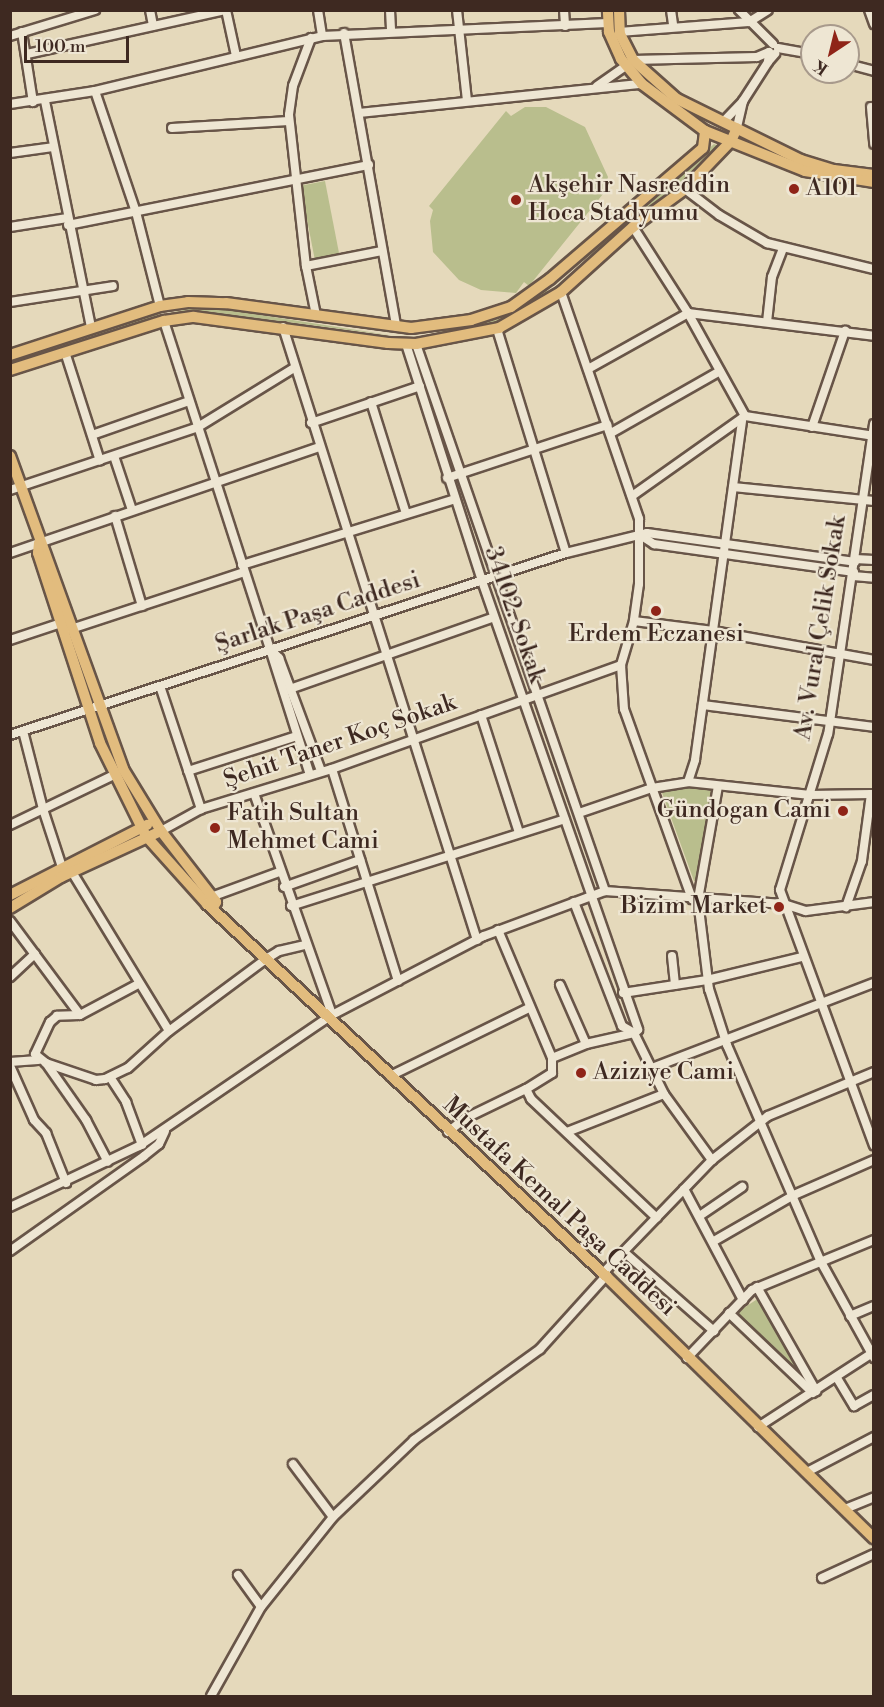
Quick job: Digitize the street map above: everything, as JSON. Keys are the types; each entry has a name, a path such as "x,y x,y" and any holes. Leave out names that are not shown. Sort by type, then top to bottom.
{"main road":[{"path":"608,10 612,41 642,84 706,138 731,141 805,171 873,182"},
{"path":"619,10 619,32 629,63 677,99 815,165 873,175"},
{"path":"10,355 160,306 210,302 401,327 453,324 498,313 550,279 625,217 723,122"},
{"path":"10,370 164,321 212,317 411,344 497,329 561,292 633,227 685,189 731,141 736,128"},
{"path":"625,217 633,227"},
{"path":"550,279 561,292"},
{"path":"160,306 164,321"},
{"path":"401,327 411,344"},
{"name":"Mustafa Kemal Paşa Caddesi","path":"10,456 16,488 39,543 45,550 71,629 114,775 143,832 266,959 331,1017 448,1131 605,1274 687,1358 873,1538"},
{"name":"Mustafa Kemal Paşa Caddesi","path":"39,543 38,553 61,623 94,708 123,769 212,902"},
{"path":"10,895 162,825"},
{"path":"10,908 67,869"}],"street":[{"path":"10,36 95,10"},
{"path":"150,10 153,26"},
{"path":"27,54 226,10 236,57"},
{"path":"318,10 322,36"},
{"path":"390,10 391,31"},
{"path":"457,10 467,100"},
{"path":"564,10 565,26"},
{"path":"670,10 674,25"},
{"path":"739,10 774,49"},
{"path":"619,32 674,25 748,22 768,10"},
{"path":"869,10 873,24"},
{"path":"10,104 45,101 95,91 311,38 344,33 608,23"},
{"path":"22,32 33,102"},
{"path":"344,33 369,165 382,251 401,327"},
{"path":"311,38 293,86 289,121 306,266 316,315"},
{"path":"723,122 743,101 774,49"},
{"path":"597,87 629,63 757,57 774,49 800,52"},
{"path":"359,113 467,100 642,84"},
{"path":"95,91 136,212 160,306"},
{"path":"45,101 67,221 91,327"},
{"path":"736,128 743,101"},
{"path":"871,107 873,144"},
{"path":"172,128 289,121"},
{"path":"10,153 53,147"},
{"path":"10,227 136,212 369,165"},
{"path":"685,189 747,232 783,249 873,269"},
{"path":"633,227 688,313 743,419 703,705 688,782"},
{"path":"767,322 772,277 783,249"},
{"path":"306,266 382,251"},
{"path":"10,302 113,285"},
{"path":"561,292 632,496 640,535 634,621 621,665 624,710 695,900 707,980 725,1038 763,1121 820,1260 872,1356 758,1427"},
{"path":"588,369 688,313 873,336"},
{"path":"164,321 214,483 310,775"},
{"path":"283,327 311,423 477,940"},
{"path":"497,329 566,553"},
{"path":"812,426 845,331"},
{"name":"34102. Sokak","path":"411,344 420,386 447,478 623,993 638,1030 634,1033"},
{"name":"34102. Sokak","path":"411,344 540,693 605,891"},
{"path":"65,352 100,461"},
{"path":"16,488 198,427 294,368"},
{"path":"447,478 459,472 534,449 609,429 720,371"},
{"path":"311,423 420,386"},
{"path":"92,435 189,401"},
{"path":"371,402 406,514"},
{"path":"632,496 743,419 812,426 873,436"},
{"name":"Av. Vural Çelik Sokak","path":"873,424 873,436 860,500 854,574 830,720 810,795 782,872 780,890 847,1082 873,1145"},
{"path":"10,553 319,447"},
{"path":"114,456 132,510"},
{"path":"733,487 873,501"},
{"path":"71,629 346,533 454,499"},
{"path":"115,516 142,606"},
{"name":"Şarlak Paşa Caddesi","path":"10,735 566,553 653,532 725,544 855,560 873,560"},
{"path":"640,535 654,544 873,578"},
{"path":"290,689 387,657 494,617"},
{"path":"634,621 713,631 873,660"},
{"path":"10,640 61,623"},
{"path":"270,649 279,658 321,771"},
{"name":"Şehit Taner Koç Sokak","path":"162,825 201,809 332,769 621,665"},
{"path":"160,686 201,809"},
{"path":"703,705 873,727"},
{"path":"481,715 519,833"},
{"path":"23,731 43,809 67,869 169,1031"},
{"path":"188,771 297,736"},
{"path":"332,769 398,981"},
{"path":"10,825 114,775"},
{"path":"579,813 652,788 688,782 810,795 872,794 862,861 846,907"},
{"path":"695,900 718,786"},
{"path":"254,793 284,887 331,1017"},
{"path":"291,906 565,819"},
{"path":"284,887 360,860"},
{"path":"212,902 279,872"},
{"path":"10,1207 66,1183 142,1145 288,1043 398,981 498,930 605,891 639,891 695,900 784,904 806,910 873,902"},
{"path":"574,902 622,1026 634,1033 664,1094 712,1160"},
{"path":"10,921 81,1014"},
{"path":"448,1131 464,1119 526,1089 552,1073 552,1058 498,930"},
{"path":"66,1183 46,1133 34,1120 10,1064 42,1061 96,1080 110,1077 128,1068 169,1031 266,959 279,951 305,945"},
{"path":"10,977 35,954"},
{"path":"672,956 675,985"},
{"path":"623,993 707,980 802,957"},
{"path":"652,1068 873,983"},
{"path":"108,1162 86,1119 35,1054 50,1022 57,1016 81,1014 138,984"},
{"path":"560,985 586,1044"},
{"path":"390,1076 529,1008"},
{"path":"552,1058 586,1044 634,1033"},
{"path":"211,1696 261,1607 333,1517 414,1440 540,1349 624,1252 712,1160 763,1121 873,1072"},
{"path":"110,1077 126,1102 142,1145"},
{"path":"526,1089 538,1108 567,1132 657,1218"},
{"path":"567,1132 664,1094"},
{"path":"10,1251 144,1156 159,1144 165,1131"},
{"path":"714,1241 794,1196 873,1160"},
{"path":"701,1215 741,1187"},
{"path":"684,1189 701,1215 743,1300"},
{"path":"687,1358 757,1287 873,1240"},
{"path":"624,1252 714,1331"},
{"path":"757,1287 814,1392"},
{"path":"850,1316 873,1306"},
{"path":"729,1313 814,1392"},
{"path":"837,1378 854,1406 873,1395"},
{"path":"807,1472 873,1437"},
{"path":"292,1464 333,1517"},
{"path":"845,1509 873,1497"},
{"path":"822,1578 873,1554"},
{"path":"238,1575 261,1607"}],"green space":[{"name":"Akşehir Nasreddin Hoca Stadyumu","path":"525,107 546,107 585,127 608,177 603,194 529,286 524,282 516,293 481,290 459,280 433,252 430,221 433,210 429,206 506,111 511,116"},
{"path":"714,144 719,146 717,153 636,220 633,217"},
{"path":"325,181 339,255 315,259 300,186"},
{"path":"623,223 626,226 563,277 562,275"},
{"path":"546,289 549,293 503,322 419,337 505,316"},
{"path":"193,308 222,309 395,336 209,312 165,314"},
{"path":"158,312 159,316 11,364 53,345"},
{"path":"687,785 713,790 699,881 694,881 661,790"},
{"path":"759,1298 808,1383 736,1313"}],"place":[{"name":"A101","path":"794,189"},
{"name":"Akşehir Nasreddin Hoca Stadyumu","path":"516,200"},
{"name":"Erdem Eczanesi","path":"656,611"},
{"name":"Gündogan Cami","path":"843,811"},
{"name":"Fatih Sultan Mehmet Cami","path":"215,828"},
{"name":"Bizim Market","path":"779,907"},
{"name":"Aziziye Cami","path":"581,1073"}]}
